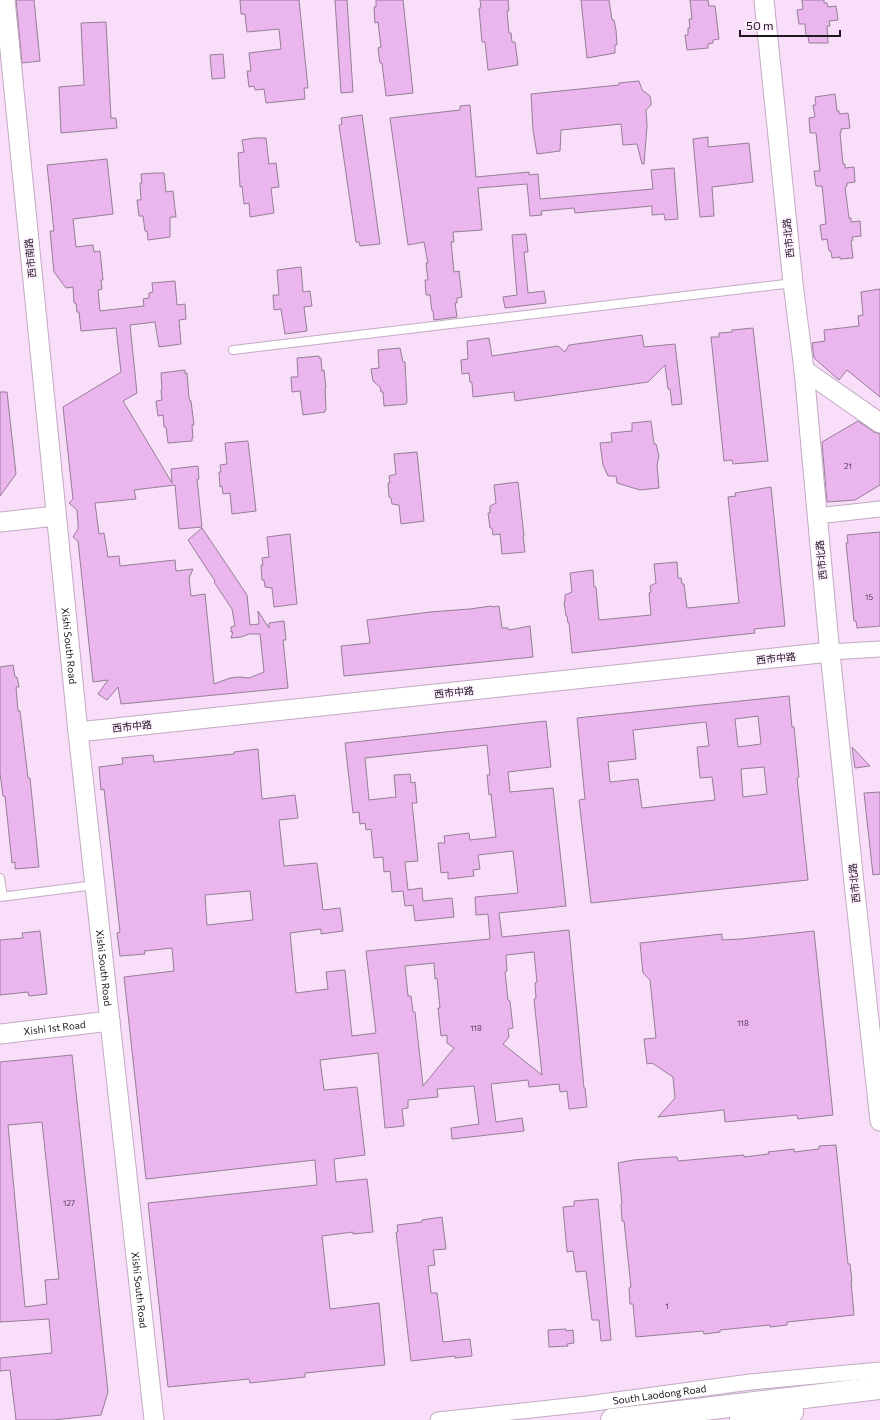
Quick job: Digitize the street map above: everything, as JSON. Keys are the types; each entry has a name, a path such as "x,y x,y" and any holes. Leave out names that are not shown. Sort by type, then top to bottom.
{"main road":[{"name":"South Laodong Road","path":"612,1420 880,1388"},
{"path":"741,1420 790,1412 880,1402"}],"street":[{"name":"西市南路","path":"5,0 56,516"},
{"name":"西市北路","path":"764,0 793,283 804,370 830,652 878,1077 880,1121"},
{"path":"804,370 880,423"},
{"path":"817,516 880,509"},
{"path":"0,522 56,516"},
{"name":"Xishi South Road","path":"56,516 78,732 154,1420"},
{"path":"830,652 880,649"},
{"name":"西市中路","path":"78,732 830,652"},
{"name":"Xishi 1st Road","path":"0,1034 110,1021"},
{"name":"South Laodong Road","path":"438,1420 587,1404 750,1382 880,1370"}],"lane":[{"path":"232,350 793,283"},
{"path":"0,878 1,896 96,885"}],"building":[{"path":"16,0 34,0 40,61 22,63"},
{"path":"240,0 299,0 308,88 304,88 305,99 266,103 264,89 255,90 254,86 249,87 247,71 251,71 249,53 281,49 279,29 247,32 245,14 241,14"},
{"path":"335,0 347,0 353,92 341,93"},
{"path":"376,0 403,0 413,93 386,96 382,63 380,63 378,48 381,47 378,22 375,23 374,7 376,7"},
{"path":"480,0 508,0 509,11 507,11 509,33 511,33 512,42 515,42 518,65 488,70 485,42 482,42 479,8 481,8"},
{"path":"581,0 609,0 612,20 614,20 616,30 617,45 615,45 615,53 587,58"},
{"path":"690,0 708,0 709,6 715,6 719,39 713,40 713,43 708,44 708,48 687,50 685,35 688,35 688,28 690,28 689,19 692,19"},
{"path":"802,0 824,0 824,3 827,3 828,7 836,6 838,20 829,21 830,26 827,26 828,43 809,43 808,36 806,36 805,24 799,24 797,10 803,9"},
{"path":"106,22 111,118 116,118 117,128 61,133 59,87 84,85 81,23"},
{"path":"223,54 225,78 212,79 210,55"},
{"path":"639,81 642,90 650,96 651,101 651,105 646,110 647,126 644,164 642,164 637,144 623,145 621,124 561,130 560,151 537,154 533,130 531,94 619,85 619,83"},
{"path":"835,94 837,111 839,111 839,114 848,113 850,128 841,129 840,133 843,164 845,164 845,168 854,167 855,182 847,183 847,186 845,187 849,218 851,218 851,222 860,221 861,236 852,237 853,258 840,259 840,257 832,258 827,239 822,240 820,225 826,224 822,186 816,186 814,171 820,171 816,133 810,133 809,118 815,117 813,105 816,105 815,97"},
{"path":"470,105 476,177 529,172 529,175 538,174 540,199 653,189 651,170 674,168 678,219 665,220 664,214 652,215 652,206 575,213 574,208 541,211 542,215 530,216 527,184 478,188 482,230 453,232 454,242 451,242 454,272 459,271 462,297 457,298 457,303 455,303 457,317 434,320 430,295 426,295 425,280 428,280 426,263 428,263 424,242 408,245 390,118 460,110 460,106"},
{"path":"362,115 380,244 360,246 359,242 356,242 339,125 342,124 341,118"},
{"path":"708,137 708,147 749,143 753,182 712,187 714,216 700,217 693,139"},
{"path":"266,138 269,164 276,163 279,187 271,188 274,213 250,217 249,203 244,204 242,186 240,187 238,153 244,152 242,140"},
{"path":"107,159 113,214 73,219 76,247 93,245 94,252 100,251 103,280 101,280 102,289 98,290 100,311 144,306 143,299 149,298 149,293 153,292 152,283 175,281 177,305 185,304 186,319 179,320 181,344 159,347 155,322 130,325 137,393 123,401 172,483 171,469 198,466 199,479 197,479 202,527 179,529 175,485 134,490 136,499 95,503 99,534 104,533 108,557 119,556 120,566 175,560 176,571 193,569 189,578 191,596 205,594 214,684 230,678 249,678 264,672 260,634 249,634 231,638 233,632 231,632 231,627 235,626 232,609 188,540 202,528 247,595 250,625 259,624 258,611 269,628 269,623 284,621 286,640 283,640 288,688 121,704 118,687 107,700 98,694 108,680 93,682 78,541 73,537 78,529 77,510 69,503 73,499 63,407 121,372 116,328 81,331 79,312 77,312 76,303 74,303 73,287 66,288 54,272 50,231 54,231 47,165"},
{"path":"164,173 166,192 173,191 176,217 170,217 170,237 148,240 143,216 139,216 137,200 141,200 141,174"},
{"path":"526,234 528,252 524,252 528,293 544,291 546,303 505,308 503,297 517,295 512,235"},
{"path":"301,267 303,292 310,291 312,306 304,307 307,331 285,334 281,309 274,310 273,295 279,295 277,270"},
{"path":"880,289 880,397 847,370 839,380 814,358 812,343 825,341 824,330 859,326 858,316 863,315 861,292"},
{"path":"753,328 768,461 733,464 732,460 724,461 711,337 719,337 719,333 732,332 732,330"},
{"path":"642,335 644,347 675,344 682,404 672,405 665,365 648,382 515,401 514,392 473,397 472,383 470,382 469,373 462,374 461,360 468,359 467,341 489,338 492,356 558,346 565,352 569,345"},
{"path":"400,348 403,362 405,362 407,402 406,404 384,406 383,392 381,392 380,387 373,381 371,369 379,368 378,350"},
{"path":"319,356 319,358 321,358 322,371 324,370 326,410 325,412 303,415 300,391 292,392 291,377 298,377 297,358"},
{"path":"185,370 185,374 187,373 189,398 191,401 194,425 192,425 193,438 192,441 168,443 163,415 158,416 156,401 162,400 161,373"},
{"path":"0,392 7,392 16,474 0,496"},
{"path":"651,421 654,444 656,444 659,456 657,465 659,488 640,490 617,483 616,476 608,476 603,465 600,443 612,442 611,433 632,431 632,423"},
{"path":"858,421 874,432 880,434 880,485 855,500 827,502 822,442"},
{"path":"248,441 256,511 232,514 230,493 223,494 222,486 220,487 220,465 227,464 225,443"},
{"path":"417,452 424,521 401,524 399,505 392,504 391,498 389,497 389,476 396,474 394,454"},
{"path":"518,482 525,552 502,554 500,534 493,535 492,528 490,528 488,513 490,513 490,506 496,503 494,485"},
{"path":"771,487 785,626 754,629 755,633 572,653 569,623 566,616 564,602 565,595 572,592 570,573 593,570 599,620 651,615 649,593 651,592 650,586 656,583 654,564 677,562 678,578 681,578 682,584 684,584 687,608 739,603 728,497 736,496 735,493"},
{"path":"880,532 880,626 857,628 856,621 854,621 846,543 848,543 847,535"},
{"path":"290,534 297,604 274,607 272,588 265,587 264,580 262,580 262,558 269,557 267,537"},
{"path":"499,606 502,628 508,628 509,630 530,626 533,657 344,676 341,646 370,643 367,620"},
{"path":"13,665 15,677 17,677 19,687 16,687 18,711 20,711 28,778 30,778 39,867 15,869 15,862 12,863 5,796 3,796 0,773 0,667"},
{"path":"789,696 792,727 794,727 799,777 797,778 808,880 591,903 579,800 585,799 577,718","holes":["758,716 761,744 738,747 735,719","706,722 709,746 697,747 700,778 712,777 715,800 642,808 638,779 610,782 608,762 636,759 633,730","764,767 767,794 743,797 741,769"]},
{"path":"546,721 551,767 508,772 510,792 553,788 566,906 499,913 502,937 569,930 587,1107 569,1109 567,1091 560,1092 559,1084 529,1087 528,1080 491,1084 496,1122 522,1118 524,1131 452,1139 451,1128 479,1124 474,1086 437,1089 438,1097 408,1100 408,1108 402,1109 404,1126 385,1128 378,1053 320,1060 324,1090 357,1087 365,1155 334,1159 336,1182 367,1179 373,1232 353,1234 353,1232 322,1236 330,1309 379,1303 385,1365 305,1373 305,1377 250,1383 249,1379 168,1387 148,1203 317,1185 315,1160 146,1179 124,977 174,971 172,948 144,951 145,954 120,956 117,933 120,932 104,789 101,790 99,767 123,764 122,758 153,755 154,762 234,754 234,752 258,749 262,799 295,795 298,818 279,820 284,866 317,863 323,910 340,908 343,931 321,934 321,929 290,933 296,993 328,989 326,972 345,970 352,1036 376,1033 366,951 490,939 488,914 476,915 475,897 518,893 513,851 478,855 480,869 473,870 474,876 448,879 448,872 441,873 438,843 445,843 444,836 469,833 470,840 496,837 491,794 489,795 487,775 490,775 487,745 365,758 369,800 396,797 394,775 410,774 411,783 415,782 417,803 412,803 418,861 405,862 408,890 422,888 423,901 452,898 454,917 415,921 413,905 405,906 403,891 392,892 390,871 384,872 383,857 374,858 371,829 366,830 365,823 360,824 359,812 353,813 345,743","holes":["250,891 253,920 207,925 205,895","534,952 537,982 535,983 536,998 534,999 542,1075 503,1044 509,1037 508,1029 513,1028 505,972 507,971 506,955","434,963 440,1008 438,1008 441,1036 447,1035 447,1043 454,1048 423,1086 415,1012 413,1012 411,996 408,996 405,966"]},
{"path":"852,747 870,766 855,768"},
{"path":"880,792 880,874 873,875 864,793"},
{"path":"40,931 47,994 29,996 28,992 0,995 0,940 23,938 22,933"},
{"path":"814,931 833,1115 798,1119 797,1115 725,1122 724,1110 658,1117 675,1098 673,1077 652,1063 647,1064 644,1039 656,1038 650,980 643,973 640,943 722,934 722,940"},
{"path":"72,1055 108,1392 101,1415 53,1420 16,1420 10,1370 0,1371 0,1358 52,1353 49,1319 0,1322 0,1062","holes":["42,1122 59,1279 45,1280 47,1304 25,1307 8,1125"]},
{"path":"836,1145 848,1264 850,1264 852,1281 854,1315 787,1322 787,1325 770,1327 770,1325 720,1330 720,1332 704,1334 703,1331 636,1337 633,1304 630,1304 629,1288 631,1287 624,1221 622,1221 618,1163 633,1160 671,1157 677,1157 678,1161 744,1155 744,1157 769,1154 768,1152 794,1149 794,1152 819,1149 819,1146"},
{"path":"598,1199 611,1340 601,1341 599,1320 592,1320 586,1271 576,1272 573,1251 567,1252 563,1207 574,1206 574,1201"},
{"path":"442,1217 446,1249 433,1250 435,1265 428,1266 431,1293 437,1293 443,1342 470,1339 472,1356 455,1358 455,1356 411,1361 396,1232 398,1232 397,1225 422,1222 422,1220"},
{"path":"566,1329 566,1331 573,1330 574,1343 567,1344 568,1346 549,1347 548,1330"}]}
